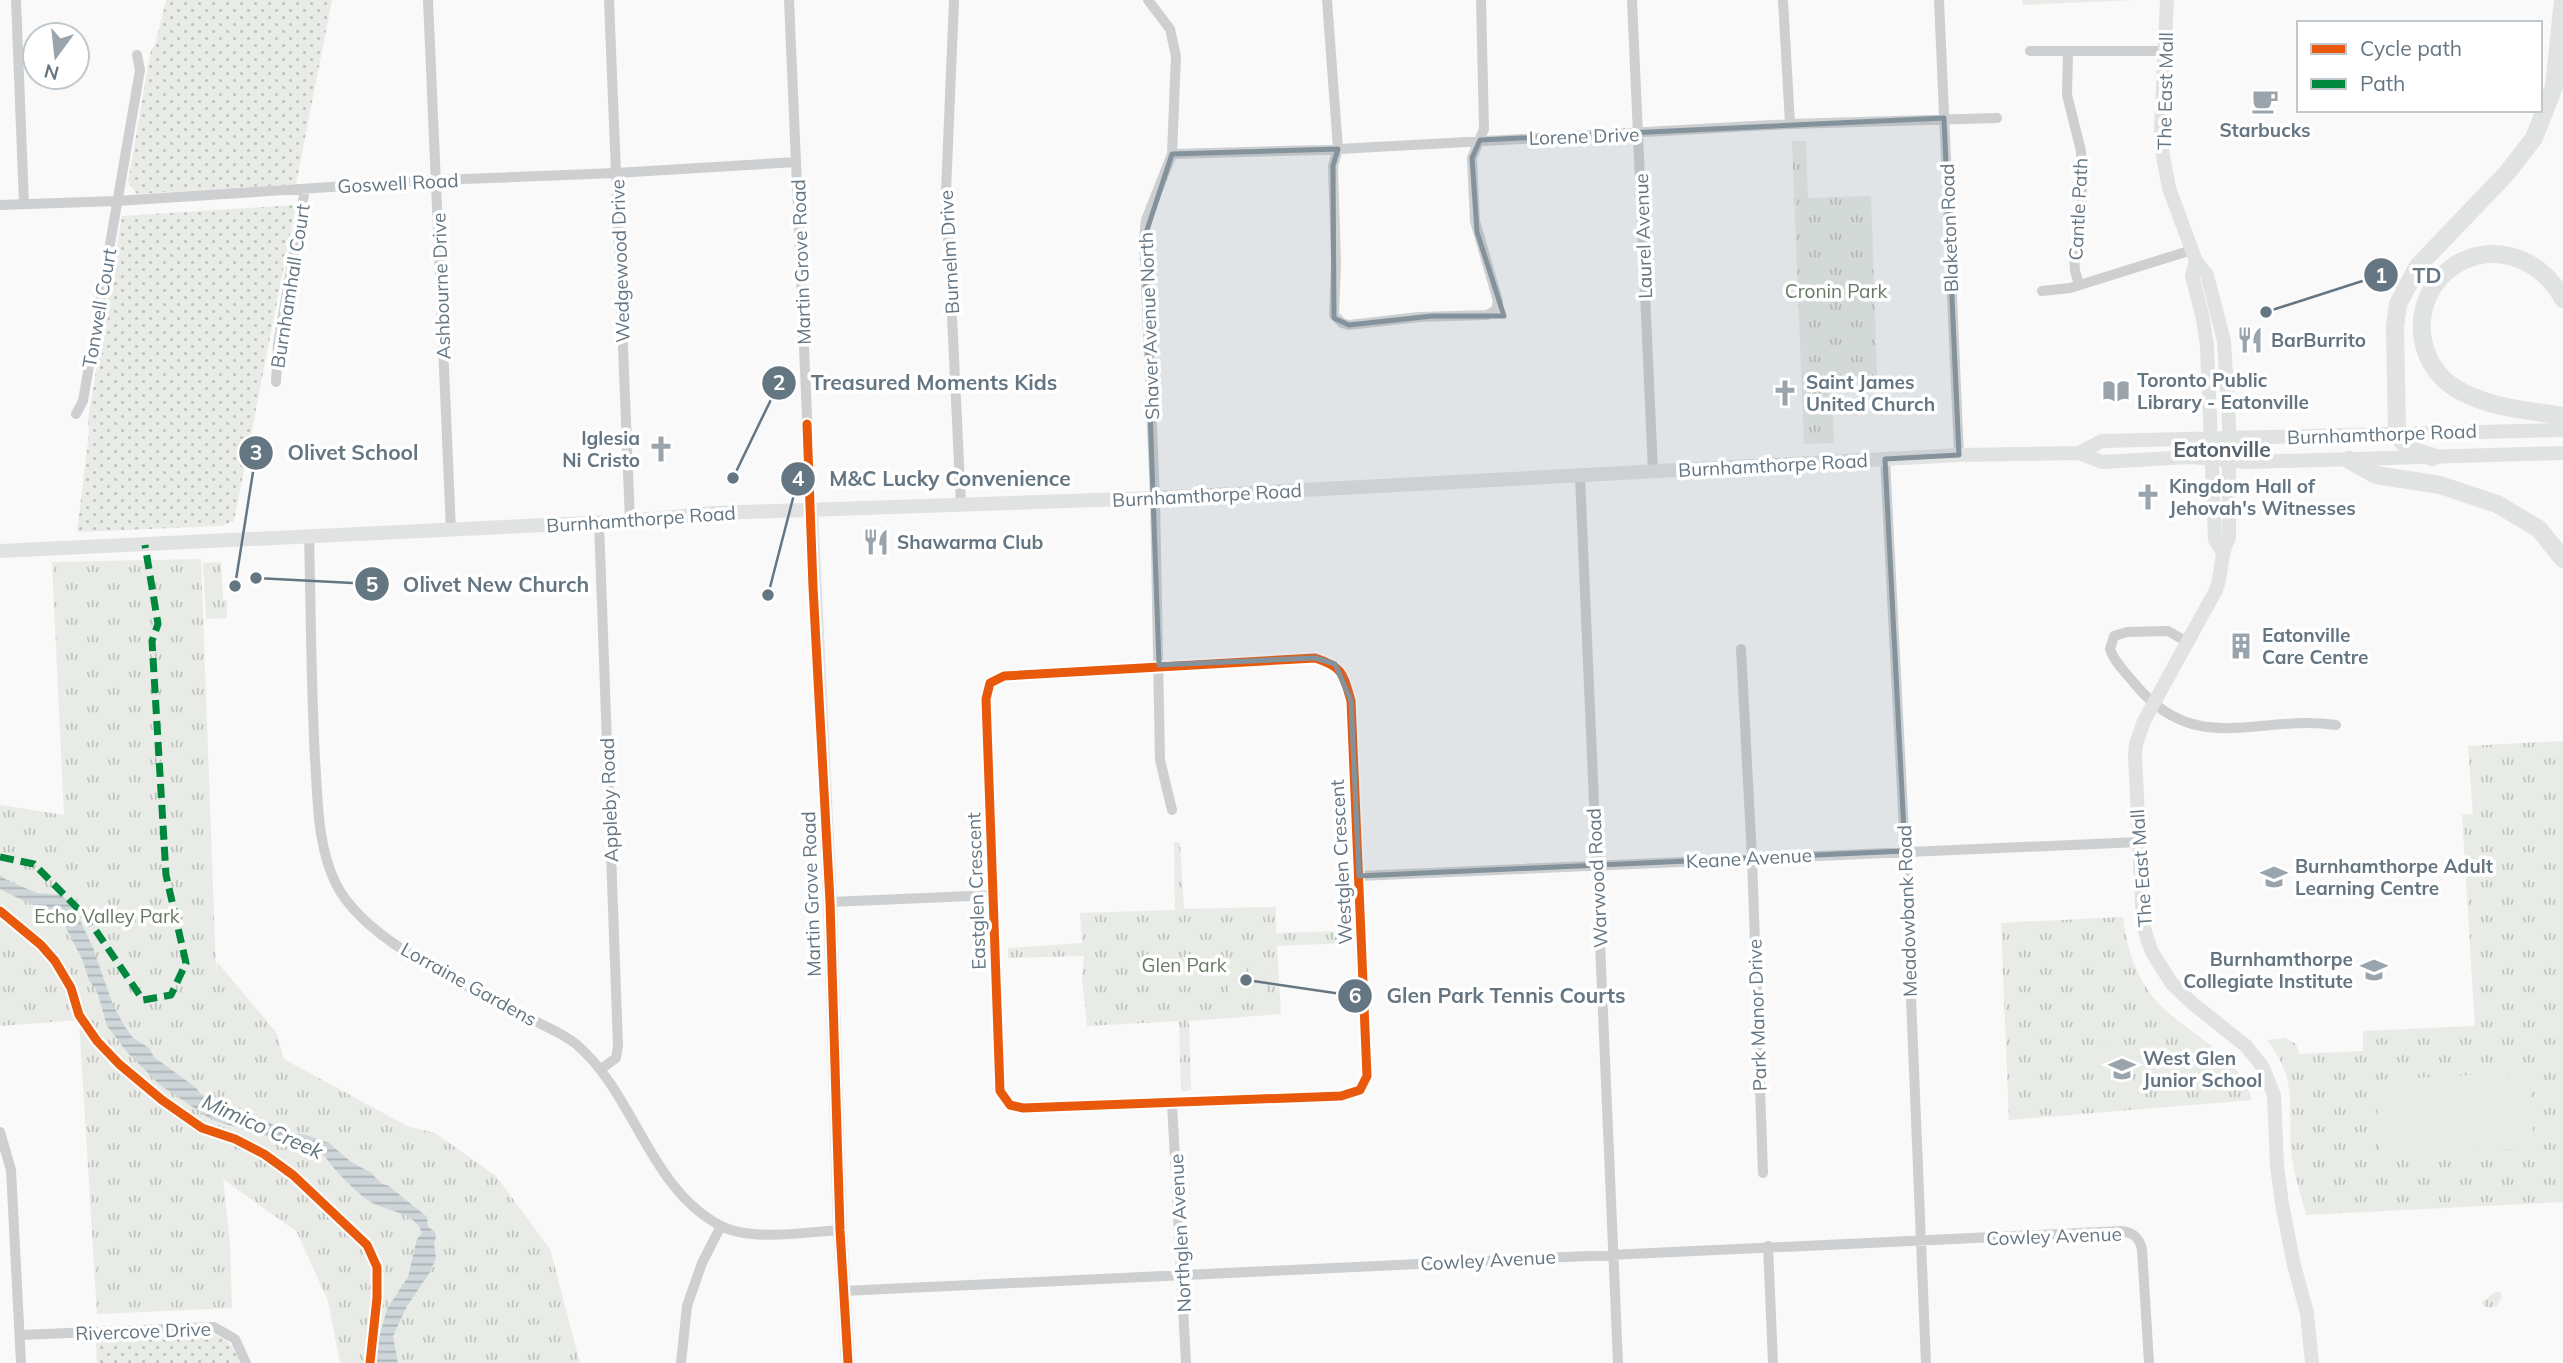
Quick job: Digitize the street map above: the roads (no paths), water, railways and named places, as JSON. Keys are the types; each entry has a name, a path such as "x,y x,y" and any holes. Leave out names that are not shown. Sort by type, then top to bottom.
{"highway":[{"path":"2433,457 2405,446 2397,432 2395,318 2403,291 2428,254 2507,173 2534,138 2554,87 2563,0"},
{"path":"2559,423 2486,402 2454,387 2436,372 2427,358 2421,329 2426,303 2438,282 2456,265 2478,255 2500,254 2528,262 2549,278 2563,299"},
{"path":"2349,460 2376,475 2440,485 2497,504 2539,529 2563,559"}],"main road":[{"name":"The East Mall","path":"2167,0 2162,151 2169,188 2194,255 2207,275 2224,341 2230,538 2222,551 2218,584 2189,643 2144,721 2136,744 2143,923 2152,952 2178,990 2246,1046 2262,1066 2274,1095 2277,1166 2282,1204 2307,1313 2312,1363"},
{"name":"The East Mall","path":"2194,255 2192,276 2207,346 2215,540 2222,551"},
{"name":"Burnhamthorpe Road","path":"2079,453 2102,441 2397,432 2559,423"},
{"name":"Burnhamthorpe Road","path":"0,551 599,523 715,513 1155,498 1959,455 2079,453 2102,462 2190,457 2228,461 2349,460 2560,453"},
{"name":"Martin Grove Road","path":"811,509 830,902 840,1230 848,1363"}],"street":[{"path":"16,0 24,204"},
{"name":"Ashbourne Drive","path":"428,0 451,530"},
{"name":"Wedgewood Drive","path":"609,0 631,521"},
{"name":"Martin Grove Road","path":"789,0 811,509"},
{"name":"Burnelm Drive","path":"954,0 946,192 961,504"},
{"name":"Shaver Avenue North","path":"1148,0 1170,29 1176,56 1172,154 1146,220 1143,239 1155,498 1160,760 1172,810"},
{"path":"1327,0 1338,149 1333,166 1336,272 1334,315 1345,325 1419,317 1487,315 1496,310 1498,301 1475,221 1472,158 1484,129 1481,0"},
{"name":"Laurel Avenue","path":"1632,0 1653,472"},
{"path":"1783,0 1790,124"},
{"name":"Blaketon Road","path":"1939,0 1959,455"},
{"path":"2030,51 2165,51"},
{"name":"Cantle Path","path":"2068,51 2067,95 2081,151 2082,204 2074,253 2079,284"},
{"name":"Tonwell Court","path":"76,414 83,401 140,70 137,55"},
{"name":"Lorene Drive","path":"1172,154 1338,149 1790,124 1997,118"},
{"name":"Goswell Road","path":"0,205 117,201 437,180 796,162"},
{"name":"Burnhamhall Court","path":"276,382 278,344 306,189"},
{"name":"Cantle Path","path":"2042,291 2061,290 2194,255"},
{"name":"Meadowbank Road","path":"1885,459 1905,851 1926,1363"},
{"name":"Warwood Road","path":"1580,476 1618,1363"},
{"name":"Appleby Road","path":"599,523 618,1046 616,1058 601,1069"},
{"name":"Lorraine Gardens","path":"309,537 311,688 318,797 322,843 337,885 367,923 415,958 574,1043 601,1069 677,1189 694,1207 721,1226 765,1234 840,1230"},
{"path":"2189,643 2163,630 2119,633 2111,641 2110,649 2114,658 2153,704 2186,724 2203,728 2308,723 2336,725"},
{"name":"Park Manor Drive","path":"1741,649 1752,858 1763,1173"},
{"name":"Westglen Crescent","path":"1159,665 1315,658 1335,664 1344,678 1351,701 1367,1076 1360,1090 1341,1096 1172,1103"},
{"name":"Eastglen Crescent","path":"1159,665 1003,676 990,683 986,699 1000,1091 1010,1105 1023,1108 1172,1103"},
{"name":"Keane Avenue","path":"1359,876 2139,842"},
{"path":"830,902 995,895"},
{"name":"Northglen Avenue","path":"1172,1103 1186,1363"},
{"path":"0,1134 11,1170 21,1363"},
{"path":"681,1363 687,1306 702,1263 721,1226"},
{"name":"Cowley Avenue","path":"843,1291 2122,1231 2140,1240 2142,1249 2149,1363"},
{"path":"1768,1246 1773,1363"},
{"name":"Rivercove Drive","path":"20,1335 214,1326 235,1339 246,1363"}],"water":[{"name":"Mimico Creek","path":"0,875 37,893 61,895 67,900 93,948 113,1005 125,1027 133,1038 149,1048 154,1057 201,1094 228,1110 252,1116 288,1133 306,1135 329,1143 427,1217 428,1227 436,1236 436,1258 430,1272 407,1306 393,1336 398,1363 377,1363 376,1349 387,1309 408,1277 417,1239 422,1233 419,1226 408,1217 365,1198 324,1155 300,1151 267,1136 212,1120 160,1085 127,1052 107,1026 97,991 89,980 82,959 61,918 45,906 30,904 0,889"}],"place":[{"name":"Starbucks","path":"2265,101"},
{"name":"TD","path":"2266,312"},
{"name":"BarBurrito","path":"2250,340"},
{"name":"Toronto Public Library - Eatonville","path":"2116,391"},
{"name":"Saint James United Church","path":"1785,393"},
{"name":"Iglesia Ni Cristo","path":"661,449"},
{"name":"Treasured Moments Kids","path":"733,478"},
{"name":"Kingdom Hall of Jehovah's Witnesses","path":"2148,497"},
{"name":"Shawarma Club","path":"876,542"},
{"name":"Olivet New Church","path":"256,578"},
{"name":"Olivet School","path":"235,586"},
{"name":"M&C Lucky Convenience","path":"768,595"},
{"name":"Eatonville Care Centre","path":"2241,646"},
{"name":"Burnhamthorpe Adult Learning Centre","path":"2274,877"},
{"name":"Burnhamthorpe Collegiate Institute","path":"2374,970"},
{"name":"Glen Park Tennis Courts","path":"1246,980"},
{"name":"West Glen Junior School","path":"2122,1069"}],"district":[{"name":"Eatonville","path":"2222,449"}],"park label":[{"name":"Cronin Park","path":"1836,291"},
{"name":"Echo Valley Park","path":"107,916"},
{"name":"Glen Park","path":"1184,965"}]}
